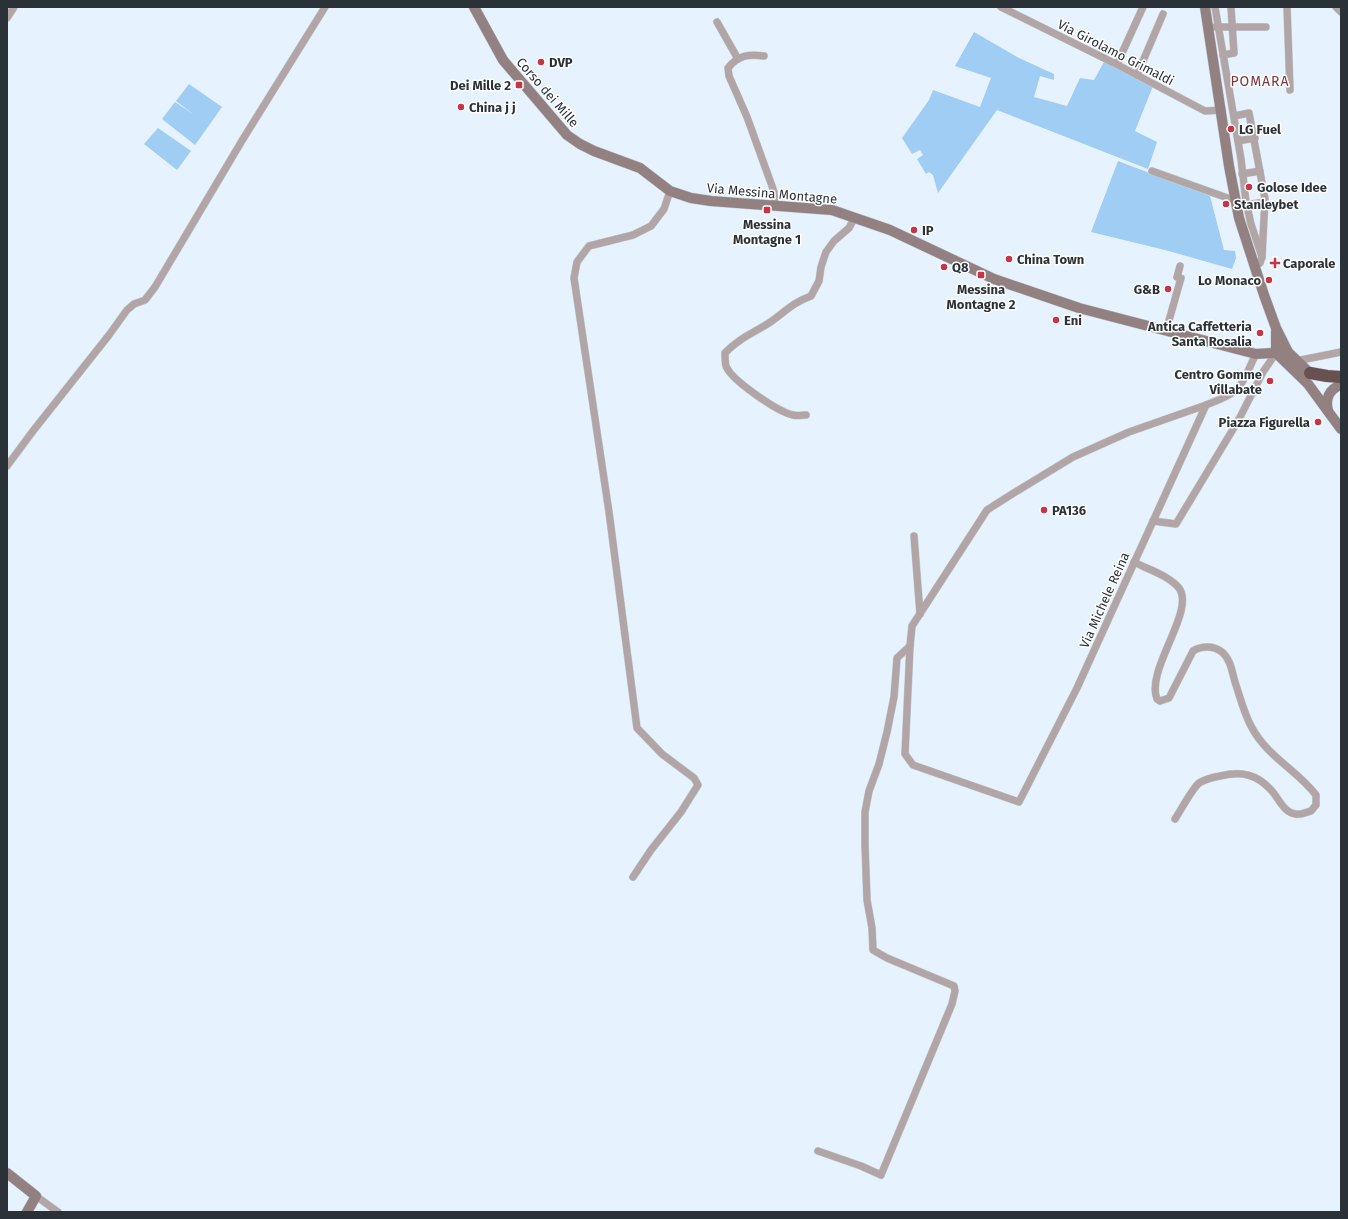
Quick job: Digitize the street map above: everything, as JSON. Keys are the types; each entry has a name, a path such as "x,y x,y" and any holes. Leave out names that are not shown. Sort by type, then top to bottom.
{"highway":[{"path":"1310,373 1341,377"}],"street":[{"path":"7,18 14,7"},
{"path":"7,466 110,335 127,310 134,304 145,300 155,287 324,7"},
{"name":"Corso dei Mille","path":"474,7 503,60 567,135 594,151 640,168 670,191"},
{"name":"Via Girolamo Grimaldi","path":"1001,7 1117,64 1205,111 1222,110"},
{"path":"1117,64 1143,7"},
{"path":"1205,7 1214,27 1223,55 1234,116 1247,205 1251,224 1262,257"},
{"path":"1215,7 1214,27 1222,110 1239,218 1254,267 1276,328 1288,352 1310,373 1341,383"},
{"path":"1223,55 1234,53 1231,7"},
{"path":"1287,7 1290,90"},
{"path":"1336,7 1341,12"},
{"path":"1137,75 1163,14"},
{"path":"717,22 738,59"},
{"path":"1214,27 1266,27"},
{"path":"764,56 753,54 744,56 733,61 728,68 729,76 747,117 772,186 775,200 774,206"},
{"path":"1234,116 1250,113 1260,171 1264,202 1262,257 1260,263 1254,267"},
{"path":"1238,141 1255,138"},
{"path":"1152,171 1236,200"},
{"path":"1242,174 1260,171"},
{"path":"633,877 651,850 681,812 698,785 694,778 662,754 637,728 609,512 574,278 577,262 589,246 633,235 651,226 664,209 670,191"},
{"name":"Via Messina Montagne","path":"670,191 691,198 711,201 832,210 890,230 994,279 1043,297 1079,308 1256,354 1288,352"},
{"path":"1247,205 1264,202"},
{"path":"806,415 793,415 772,406 735,378 726,366 725,353 734,344 770,322 798,301 811,296 819,281 821,267 826,252 834,241 849,228 855,217"},
{"path":"1251,224 1263,221"},
{"path":"1166,331 1181,278 1177,277 1180,266"},
{"path":"1153,521 1176,524 1238,421 1263,372 1276,353 1276,328"},
{"path":"1296,361 1341,352"},
{"path":"1276,353 1308,384 1341,429"},
{"path":"818,1151 861,1166 881,1175 952,1004 955,991 954,986 887,958 873,950 872,928 867,900 865,812 869,791 879,764 887,732 894,697 898,658 910,646 912,626 987,510 1073,457 1129,432 1216,401 1237,389 1245,378 1256,354"},
{"path":"1341,383 1328,395 1326,406 1333,418 1341,423"},
{"path":"1237,389 1254,392"},
{"name":"Via Michele Reina","path":"910,646 905,754 913,765 1020,802 1077,688 1206,405"},
{"path":"914,536 920,614"},
{"path":"1134,562 1162,575 1174,583 1180,590 1182,596 1181,612 1159,670 1155,685 1157,699 1160,700 1169,698 1193,651 1198,648 1205,647 1217,649 1222,652 1230,662 1248,718 1257,736 1273,756 1302,780 1316,795 1316,805 1311,811 1296,814 1286,810 1273,792 1265,784 1254,777 1244,773 1230,774 1214,777 1199,783 1175,819"},
{"path":"7,1173 58,1212"},
{"path":"27,1212 36,1196"}],"shaded area":[{"path":"974,32 1019,58 1054,74 1054,80 1040,76 1034,97 1067,106 1080,78 1094,80 1105,60 1153,86 1135,131 1157,142 1148,169 997,110 938,193 933,175 929,172 926,174 917,159 923,155 920,150 912,154 902,138 929,100 933,90 980,107 991,78 955,66"},
{"path":"189,84 222,107 195,145 162,119 175,102 193,114 176,101"},
{"path":"158,128 191,151 177,170 144,144"},
{"path":"1118,161 1210,196 1224,250 1235,251 1236,258 1232,269 1165,250 1091,232"}],"place":[{"name":"DVP","path":"541,62"},
{"name":"Dei Mille 2","path":"519,85"},
{"name":"China j j","path":"461,107"},
{"name":"LG Fuel","path":"1231,129"},
{"name":"Golose Idee","path":"1249,187"},
{"name":"Stanleybet","path":"1226,204"},
{"name":"Messina Montagne 1","path":"767,210"},
{"name":"IP","path":"914,230"},
{"name":"China Town","path":"1009,259"},
{"name":"Caporale","path":"1275,263"},
{"name":"Q8","path":"944,267"},
{"name":"Messina Montagne 2","path":"981,275"},
{"name":"Lo Monaco","path":"1269,280"},
{"name":"G&B","path":"1168,289"},
{"name":"Eni","path":"1056,320"},
{"name":"Antica Caffetteria Santa Rosalia","path":"1260,333"},
{"name":"Centro Gomme Villabate","path":"1270,381"},
{"name":"Piazza Figurella","path":"1318,422"},
{"name":"PA136","path":"1044,510"}],"district":[{"name":"POMARA","path":"1260,81"}]}
